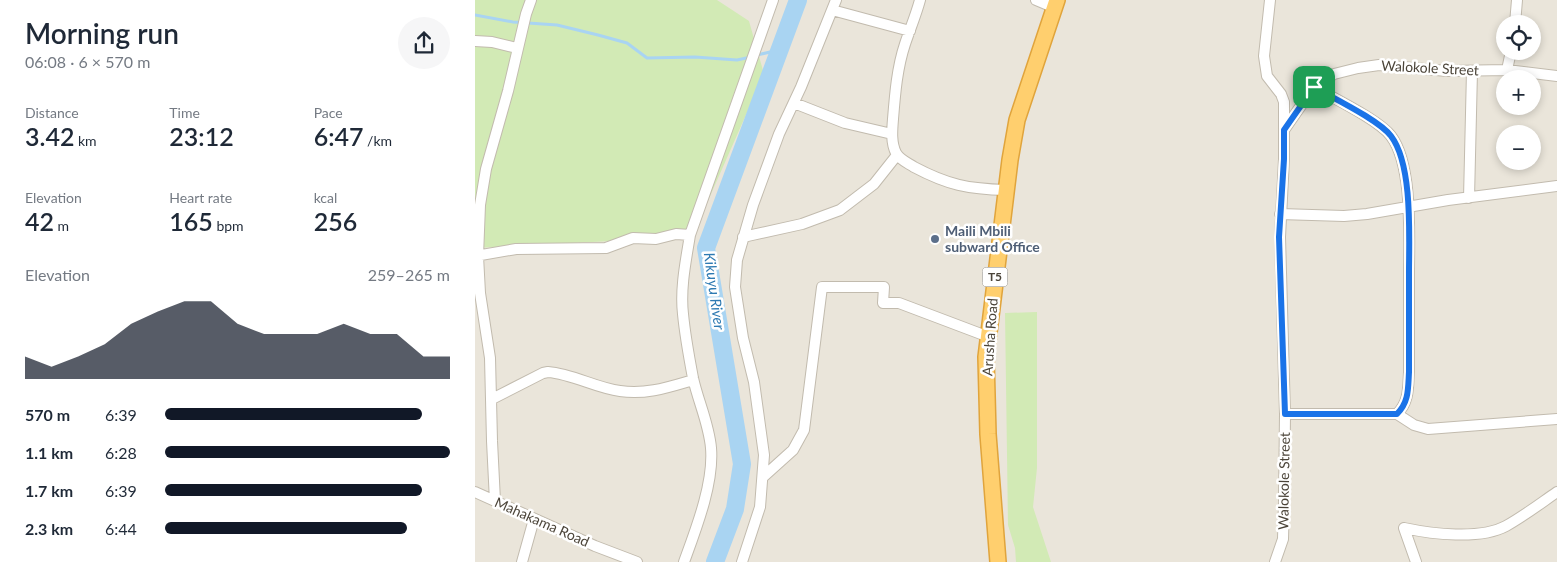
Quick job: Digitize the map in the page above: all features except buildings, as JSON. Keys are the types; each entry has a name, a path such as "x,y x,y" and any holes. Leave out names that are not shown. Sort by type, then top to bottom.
{"highway":[{"name":"Arusha Road","path":"998,562 988,434 986,357 1006,190 1017,120 1056,4"}],"street":[{"path":"495,501 490,358 480,293 477,256 477,206 531,0"},
{"path":"684,562 701,518 709,475 711,448 702,406 693,380 683,313 684,271 690,235 773,0"},
{"path":"920,0 898,72 892,134 897,155 914,167 950,184 1006,190"},
{"path":"1036,0 1056,4"},
{"path":"1270,0 1264,56 1267,76 1281,94 1284,102 1284,130"},
{"path":"1516,15 1517,0"},
{"path":"742,562 760,507 764,455 754,382 743,338 735,287 737,260 753,204 779,134 794,103 834,5 910,31"},
{"path":"475,41 492,42 517,48"},
{"path":"1507,70 1509,60"},
{"name":"Walokole Street","path":"1275,562 1283,539 1285,414 1279,237 1284,130 1314,87 1334,74 1379,65 1447,70 1496,70"},
{"path":"1469,198 1472,70"},
{"name":"Walokole Street","path":"1541,74 1557,76"},
{"path":"1314,87 1376,124 1390,135 1400,152 1404,167 1409,208 1409,372 1407,398 1404,407 1397,414"},
{"path":"794,103 845,123 892,134"},
{"path":"743,237 802,224 840,210 874,184 897,155"},
{"path":"1281,214 1343,216 1557,186"},
{"path":"477,256 516,249 606,248 633,238 656,239 676,234 690,235"},
{"path":"763,477 793,450 804,430 822,287 884,287 883,303 899,303 989,337"},
{"path":"492,399 548,372 619,391 639,393 693,380"},
{"path":"1285,414 1397,414 1414,425 1428,429 1557,419"},
{"name":"Mahakama Road","path":"475,492 637,562"},
{"path":"1416,562 1404,528 1432,534 1485,532 1505,527 1557,492"},
{"path":"521,562 534,518"}],"shaded area":[{"path":"475,0 1557,0 1557,562 475,562"}],"green space":[{"path":"475,0 717,0 749,21 764,74 692,237 475,248"},
{"path":"1037,312 1037,468 1033,507 1051,562 1016,562 1015,548 1008,525 1005,313"}],"waterway":[{"name":"Kikuyu River","path":"715,562 735,509 742,464 706,248 798,0"},
{"path":"475,15 513,22 557,25 598,35 627,43 647,58 695,57 737,60 751,57"},
{"path":"757,55 779,50"}],"place":[{"name":"Maili Mbili subward Office","path":"935,239"}],"route":[{"path":"1314,87 1354,110 1390,135 1400,152 1404,167 1409,208 1409,372 1407,398 1404,407 1397,414 1285,414 1279,237 1284,130 1314,87"}]}
